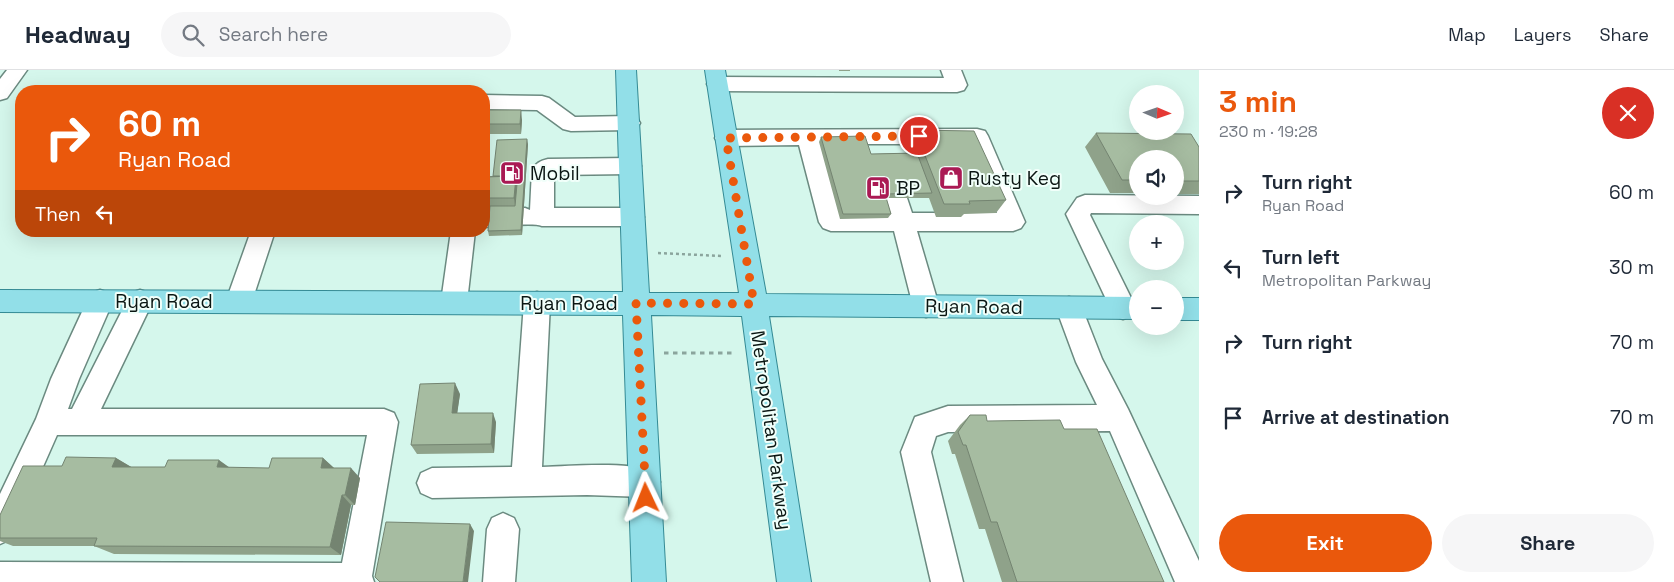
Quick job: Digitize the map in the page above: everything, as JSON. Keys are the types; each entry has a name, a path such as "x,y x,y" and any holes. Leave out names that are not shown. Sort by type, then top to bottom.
{"main road":[{"path":"626,70 649,582"},
{"name":"Metropolitan Parkway","path":"716,77 754,304 794,582"},
{"name":"Ryan Road","path":"0,301 636,303 1129,308"},
{"path":"1184,309 1199,309"}],"street":[{"path":"0,92 17,70"},
{"path":"716,77 812,77 957,85 951,70"},
{"path":"490,102 542,103 571,124 629,123"},
{"path":"726,138 814,148 879,151 977,136 1013,222 831,222 827,188 814,148"},
{"path":"542,217 544,170 548,167 630,166"},
{"path":"897,198 926,306"},
{"path":"1129,306 1078,214 1085,204 1199,205"},
{"path":"490,218 632,217"},
{"path":"239,301 261,237"},
{"path":"454,302 462,237"},
{"path":"0,528 49,422 65,379 100,301"},
{"path":"80,422 140,301"},
{"path":"526,482 537,303"},
{"path":"1069,308 1090,362 1118,418 1192,582"},
{"path":"947,582 916,452 925,426 948,419 1118,418"},
{"path":"0,578 357,580 384,422 49,422"},
{"path":"432,483 587,480 645,482"},
{"path":"499,582 503,529"}],"path":[{"path":"656,253 725,256"},
{"path":"663,353 738,353"}],"building":[{"path":"490,110 521,110 520,124 490,124"},
{"name":"Rusty Keg","path":"915,130 974,131 1006,200 969,201 970,204 944,204"},
{"path":"1096,133 1129,133 1129,140 1184,140 1184,134 1191,134 1199,147 1199,181 1184,181 1184,150 1129,150 1129,180 1122,180"},
{"name":"BP","path":"865,136 871,154 917,153 932,193 885,194 891,214 843,214 821,137"},
{"path":"527,139 521,230 490,231 490,206 515,206 517,184 516,176 493,176 497,140"},
{"path":"516,176 514,198 490,198 490,177"},
{"path":"455,383 452,413 493,413 491,444 411,445 420,384"},
{"path":"970,415 986,415 987,421 1060,420 1064,429 1097,429 1164,582 1017,582 997,522 991,522 966,445 963,445 958,432"},
{"path":"66,457 116,458 112,467 165,467 168,460 219,460 217,467 269,468 272,458 323,458 321,468 351,468 345,495 342,495 330,547 94,546 97,538 0,538 0,515 23,466 62,466"},
{"path":"386,522 470,524 463,582 380,582 375,577"}],"place":[{"name":"Mobil","path":"512,173"},
{"name":"Rusty Keg","path":"951,178"},
{"name":"BP","path":"878,188"}],"route":[{"path":"646,498 636,303 754,304 742,244 726,138 919,136"}]}
